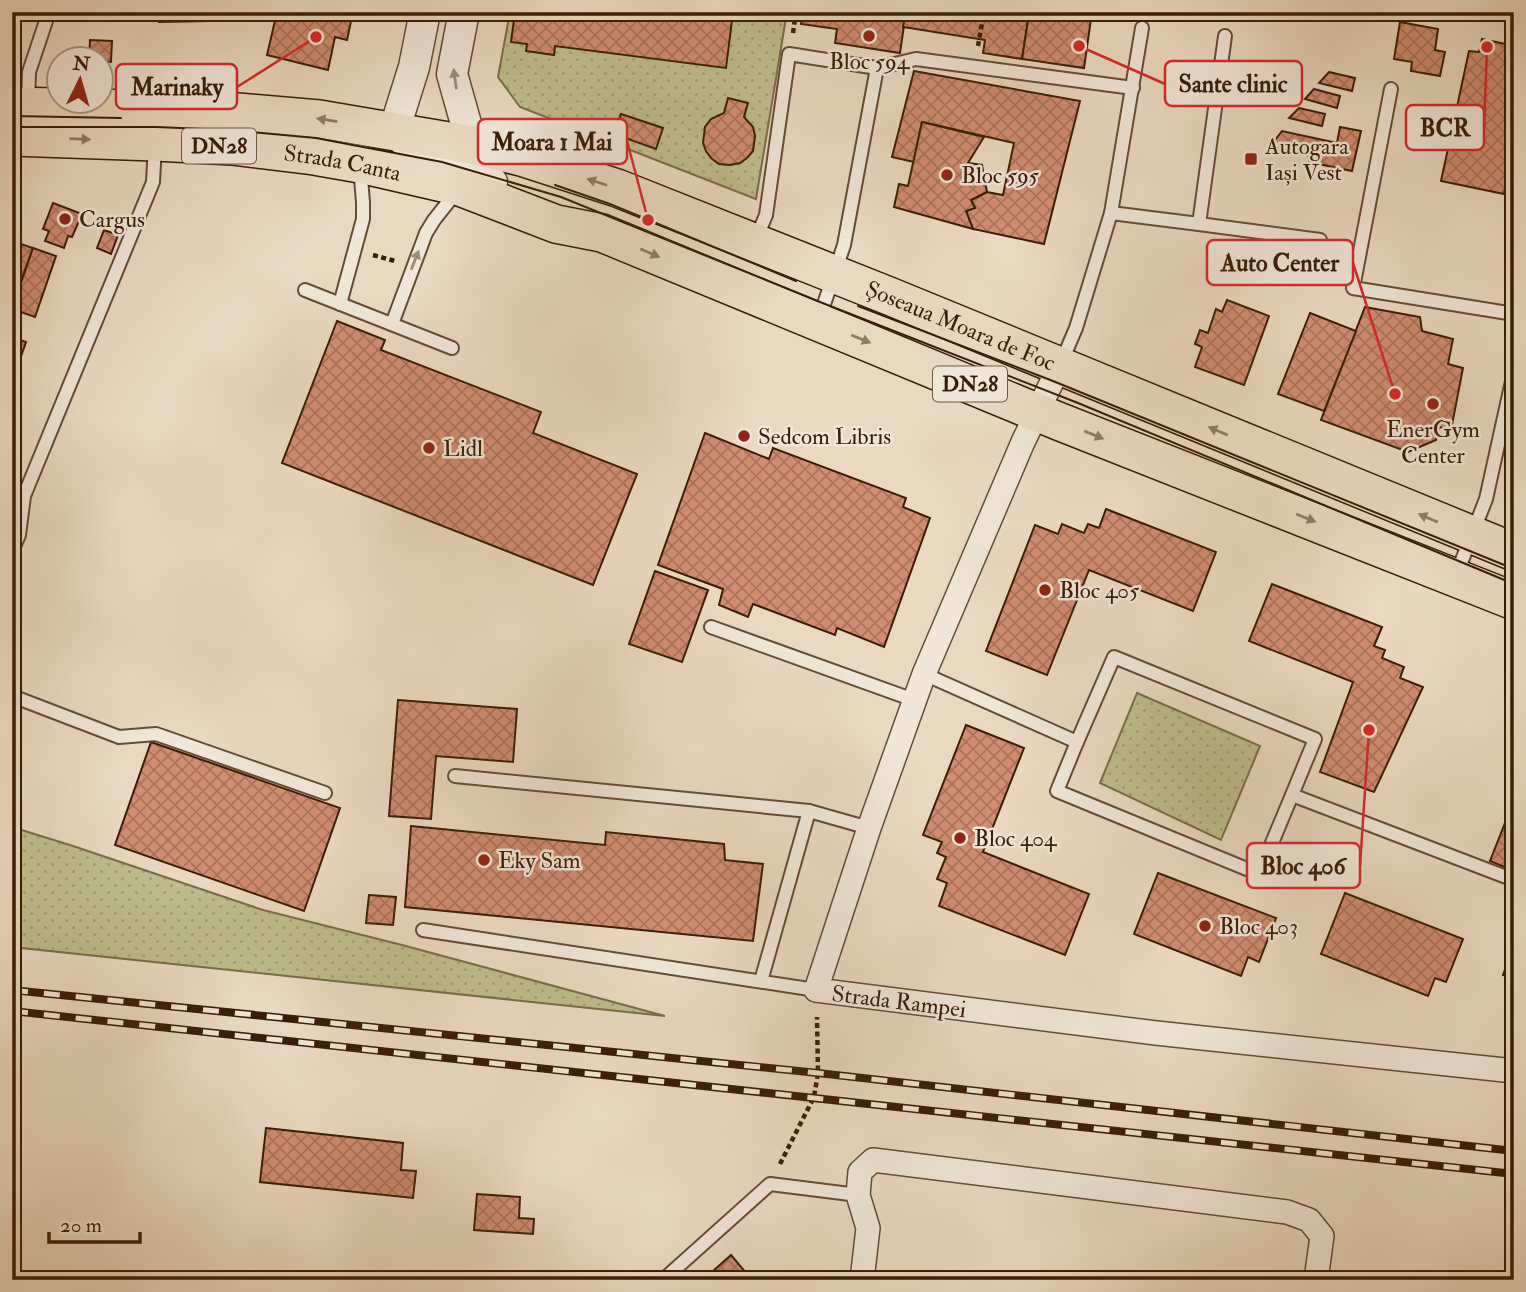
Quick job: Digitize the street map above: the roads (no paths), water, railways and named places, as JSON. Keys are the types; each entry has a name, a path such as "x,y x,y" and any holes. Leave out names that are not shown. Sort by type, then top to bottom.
{"main road":[{"name":"Strada Canta","path":"23,121 156,124 226,111 319,118 394,131"},
{"name":"Strada Canta","path":"156,124 232,146 360,164 460,187"},
{"name":"Șoseaua Moara de Foc","path":"394,131 472,145 617,188 1060,365 1514,552"},
{"name":"DN28","path":"460,187 556,224 601,233 1038,412 1514,601"}],"street":[{"name":"Strada Canta","path":"425,12 414,67 394,131 412,148 563,211 601,233"},
{"path":"464,12 452,75 472,145"},
{"name":"Strada Rampei","path":"1060,365 1023,442 924,674 869,828 816,990 1143,1032 1514,1071"},
{"path":"862,1280 868,1228 858,1195 860,1172 873,1160 1287,1212 1309,1220 1322,1236 1316,1280"}],"lane":[{"path":"23,121 29,72 49,12"},
{"path":"1060,365 1076,328 1111,213 1142,28"},
{"path":"1199,224 1224,36"},
{"path":"755,243 766,215 789,54 877,68 916,59 1133,88"},
{"path":"818,321 844,245 877,68"},
{"path":"1391,89 1353,288 1514,314"},
{"path":"12,551 19,535 25,493 153,182 156,124"},
{"path":"340,304 363,219 360,164"},
{"path":"392,324 426,233 460,187"},
{"path":"1111,213 1320,240"},
{"path":"305,290 452,348"},
{"path":"1455,578 1486,499 1514,372"},
{"path":"711,626 914,701"},
{"path":"1114,657 1315,739 1292,795 1259,874 1057,791 1114,657"},
{"path":"924,674 1077,742"},
{"path":"12,696 120,737 156,734 326,793"},
{"path":"455,776 809,811 869,828"},
{"path":"1292,795 1514,880"},
{"path":"761,981 809,811"},
{"path":"423,930 816,990"},
{"path":"663,1280 770,1184 858,1195"}],"tram line":[{"path":"12,116 121,118"},
{"path":"12,127 156,127 316,138 442,162 561,197 1078,403 1514,584"},
{"path":"555,185 610,204 796,281"},
{"path":"858,306 1053,381 1514,569"}],"railway":[{"path":"12,990 818,1073 1514,1151"},
{"path":"12,1011 1514,1174"}],"place":[{"name":"Bloc 594","path":"869,36"},
{"name":"Marinaky","path":"316,37"},
{"name":"Sante clinic","path":"1079,46"},
{"name":"BCR","path":"1487,47"},
{"name":"Autogara Iași Vest","path":"1251,159"},
{"name":"Bloc 595","path":"947,175"},
{"name":"Cargus","path":"65,219"},
{"name":"Moara 1 Mai","path":"648,220"},
{"name":"Auto Center","path":"1395,394"},
{"name":"EnerGym Center","path":"1433,404"},
{"name":"Sedcom Libris","path":"744,436"},
{"name":"Lidl","path":"429,448"},
{"name":"Bloc 405","path":"1045,590"},
{"name":"Bloc 406","path":"1369,730"},
{"name":"Bloc 404","path":"960,838"},
{"name":"Eky Sam","path":"484,860"},
{"name":"Bloc 403","path":"1205,926"}]}
